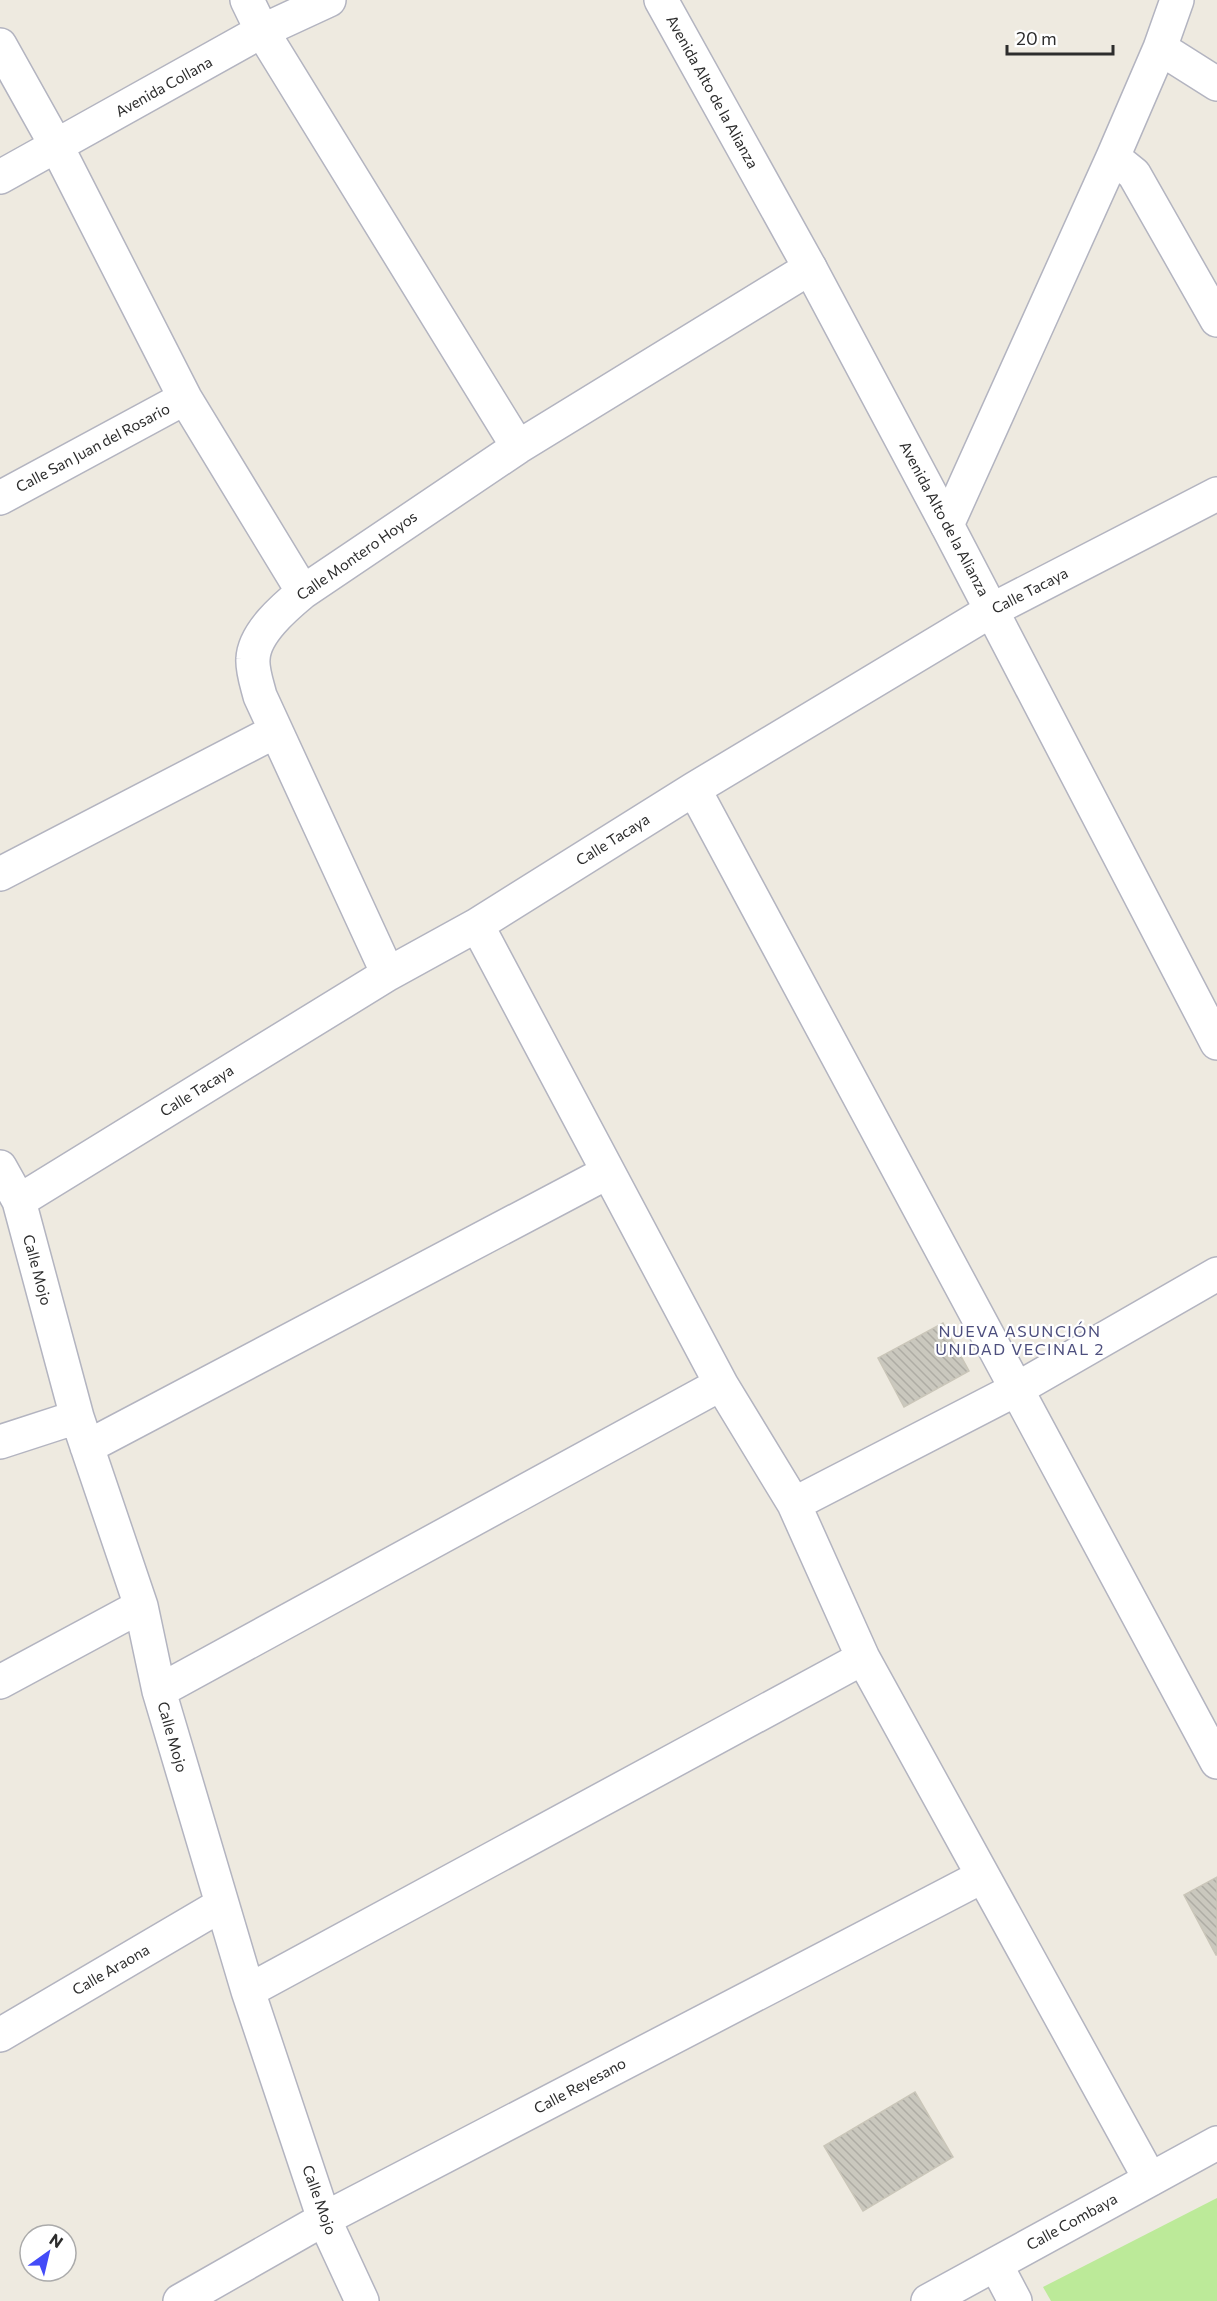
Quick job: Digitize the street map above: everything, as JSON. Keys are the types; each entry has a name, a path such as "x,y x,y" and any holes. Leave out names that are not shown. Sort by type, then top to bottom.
{"street":[{"path":"247,0 262,31 518,447"},
{"name":"Avenida Collana","path":"0,177 262,31 329,0"},
{"name":"Avenida Alto de la Alianza","path":"661,0 810,268 992,610 1217,1043"},
{"path":"947,525 1113,157 1160,48 1176,0"},
{"path":"0,45 57,147 185,398 303,592"},
{"path":"1160,48 1217,84"},
{"path":"1113,157 1134,174 1217,320"},
{"name":"Calle Montero Hoyos","path":"388,974 260,696 252,658 261,635 275,616 303,592 518,447 810,268"},
{"name":"Calle San Juan del Rosario","path":"0,498 185,398"},
{"name":"Calle Tacaya","path":"19,1201 388,974 477,925 694,789 992,610 1217,494"},
{"path":"0,874 276,731"},
{"path":"694,789 1217,1762"},
{"path":"477,925 721,1384 794,1504 863,1658 1150,2179"},
{"name":"Calle Mojo","path":"0,1167 19,1201 82,1432 141,1606 159,1691 248,1991 324,2219 362,2301"},
{"path":"0,1442 82,1432 608,1172"},
{"path":"794,1504 1017,1389 1217,1274"},
{"path":"159,1691 721,1384"},
{"path":"0,1682 141,1606"},
{"path":"248,1991 863,1658"},
{"name":"Calle Reyesano","path":"180,2301 324,2219 983,1876"},
{"name":"Calle Araona","path":"0,2035 221,1905"},
{"name":"Calle Combaya","path":"928,2301 1217,2143"},
{"path":"996,2265 1015,2301"}],"green space":[{"path":"1217,2198 1217,2301 1051,2301 1043,2287"}],"building":[{"path":"943,1323 969,1371 904,1407 878,1358"},
{"path":"1217,1877 1217,1955 1216,1955 1184,1895"},
{"path":"915,2092 953,2157 863,2211 824,2146"}],"district":[{"name":"NUEVA ASUNCIÓN UNIDAD VECINAL 2","path":"1020,1340"}]}
